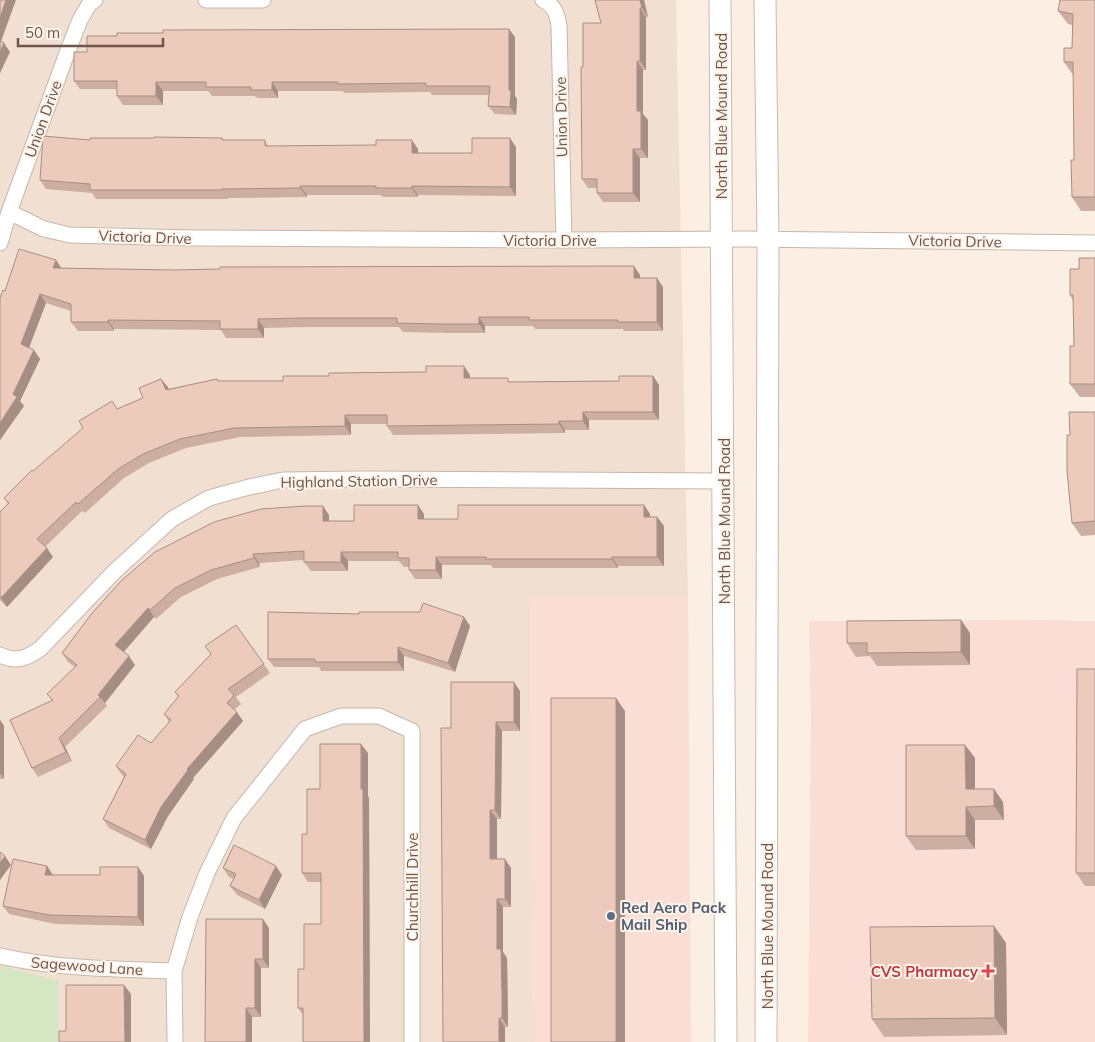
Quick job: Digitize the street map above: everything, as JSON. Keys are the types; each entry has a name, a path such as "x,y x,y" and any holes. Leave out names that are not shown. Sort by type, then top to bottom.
{"main road":[{"name":"North Blue Mound Road","path":"720,0 726,1042"},
{"name":"North Blue Mound Road","path":"765,0 768,239 766,1042"}],"street":[{"name":"Union Drive","path":"0,243 9,212 77,28 90,3 95,0"},
{"path":"206,0 263,0"},
{"name":"Union Drive","path":"543,0 551,4 557,13 559,26 564,240"},
{"name":"Victoria Drive","path":"9,212 44,229 70,235 203,238 768,239 1095,243"},
{"name":"Highland Station Drive","path":"0,655 8,659 19,660 28,658 40,649 115,571 172,519 209,498 249,487 283,480 361,478 724,481"},
{"name":"Churchhill Drive","path":"174,971 190,917 207,873 234,818 305,729 341,716 379,716 412,731 412,1042"},
{"name":"Sagewood Lane","path":"0,956 31,963 72,968 174,971"},
{"path":"174,971 175,1042"}],"shaded area":[{"path":"0,0 676,0 688,597 530,598 533,1042 0,1042"},
{"path":"530,597 688,597 691,1042 533,1042"},
{"path":"809,621 1095,621 1095,1042 808,1042 811,714"}],"green space":[{"path":"0,965 58,980 58,1042 0,1042"}],"building":[{"path":"0,0 6,0 0,18"},
{"path":"595,0 640,0 642,8 640,8 640,61 637,61 637,111 641,111 641,149 633,149 633,193 597,193 597,179 582,179 581,67 583,67 583,23 601,23"},
{"path":"1060,0 1095,0 1095,197 1072,197 1071,160 1074,160 1073,62 1064,62 1064,48 1072,48 1073,14 1058,11"},
{"path":"509,29 510,107 488,106 490,86 426,86 426,83 338,84 338,82 272,82 272,90 251,90 251,87 206,87 206,82 156,82 156,96 117,96 117,81 74,81 74,52 87,52 87,36 117,36 117,33 163,33 163,30"},
{"path":"0,41 4,43 0,51"},
{"path":"43,136 90,140 90,138 154,137 222,138 222,140 265,140 265,146 376,145 376,140 412,140 412,153 472,153 472,138 510,138 510,187 412,186 412,188 376,188 376,186 300,186 300,188 222,190 90,190 90,184 40,180"},
{"path":"19,249 56,260 53,268 176,270 220,269 220,267 634,266 634,278 657,278 657,322 529,320 529,317 479,317 479,324 440,324 397,323 397,318 302,318 258,319 258,329 220,329 220,321 108,320 108,322 71,322 71,304 40,294 21,344 34,350 13,394 17,397 0,423 0,298 3,290 5,291"},
{"path":"1079,258 1095,258 1095,384 1070,384 1070,346 1074,346 1073,295 1070,295 1070,269 1079,269"},
{"path":"426,366 464,366 464,378 508,378 508,382 619,381 619,376 653,376 653,412 583,412 583,421 559,421 559,424 387,426 387,415 345,415 345,426 234,428 180,439 143,454 118,469 78,504 76,502 37,539 47,548 1,598 0,512 9,503 4,498 32,470 83,428 79,421 112,401 117,409 143,398 139,388 161,379 166,390 217,379 218,381 283,381 283,376 329,376 329,373 426,372"},
{"path":"1069,412 1095,412 1095,521 1072,523 1067,471 1067,435 1070,435"},
{"path":"354,505 418,505 418,519 458,519 458,505 644,505 644,517 657,517 657,557 486,559 486,557 436,557 436,570 409,570 409,558 398,558 398,552 341,552 341,562 304,562 304,551 253,554 254,558 211,570 175,588 150,610 148,608 115,645 129,656 98,695 100,697 59,738 66,752 32,768 10,720 53,700 47,694 77,665 62,653 93,612 122,580 155,552 214,522 261,509 323,506 323,521 354,521"},
{"path":"423,603 464,617 448,663 398,647 398,662 315,662 315,659 268,659 268,612 359,614 359,612 420,612"},
{"path":"961,620 961,652 867,653 867,643 847,643 847,621"},
{"path":"236,625 264,664 228,689 234,695 227,703 237,712 187,769 161,807 145,840 103,819 126,774 116,766 138,735 151,743 171,720 164,714 179,696 175,692 211,654 205,646"},
{"path":"1077,669 1095,669 1095,873 1076,873"},
{"path":"451,682 514,682 514,722 496,722 495,810 490,810 490,859 505,859 505,899 497,899 497,949 501,949 502,992 502,1018 499,1018 499,1042 443,1042 441,728 451,728"},
{"path":"551,698 616,698 616,1042 551,1042"},
{"path":"320,744 361,744 361,789 363,789 364,1042 303,1042 303,1008 298,1008 298,969 304,969 304,924 321,924 321,873 302,873 302,834 307,834 307,789 320,789"},
{"path":"906,745 965,745 966,789 994,789 994,806 966,807 966,836 906,836"},
{"path":"234,845 276,866 259,900 230,886 236,874 223,868"},
{"path":"0,852 5,856 0,863"},
{"path":"13,859 47,866 45,875 100,875 100,867 138,867 138,917 49,915 3,906"},
{"path":"206,919 263,919 263,959 255,959 255,1008 246,1008 246,1042 205,1042"},
{"name":"CVS Pharmacy","path":"994,926 995,1018 872,1019 870,927"},
{"path":"66,985 124,985 125,1042 59,1042 59,1031 66,1031"}],"place":[{"name":"Red Aero Pack Mail Ship","path":"611,916"},
{"name":"CVS Pharmacy","path":"988,971"}]}
